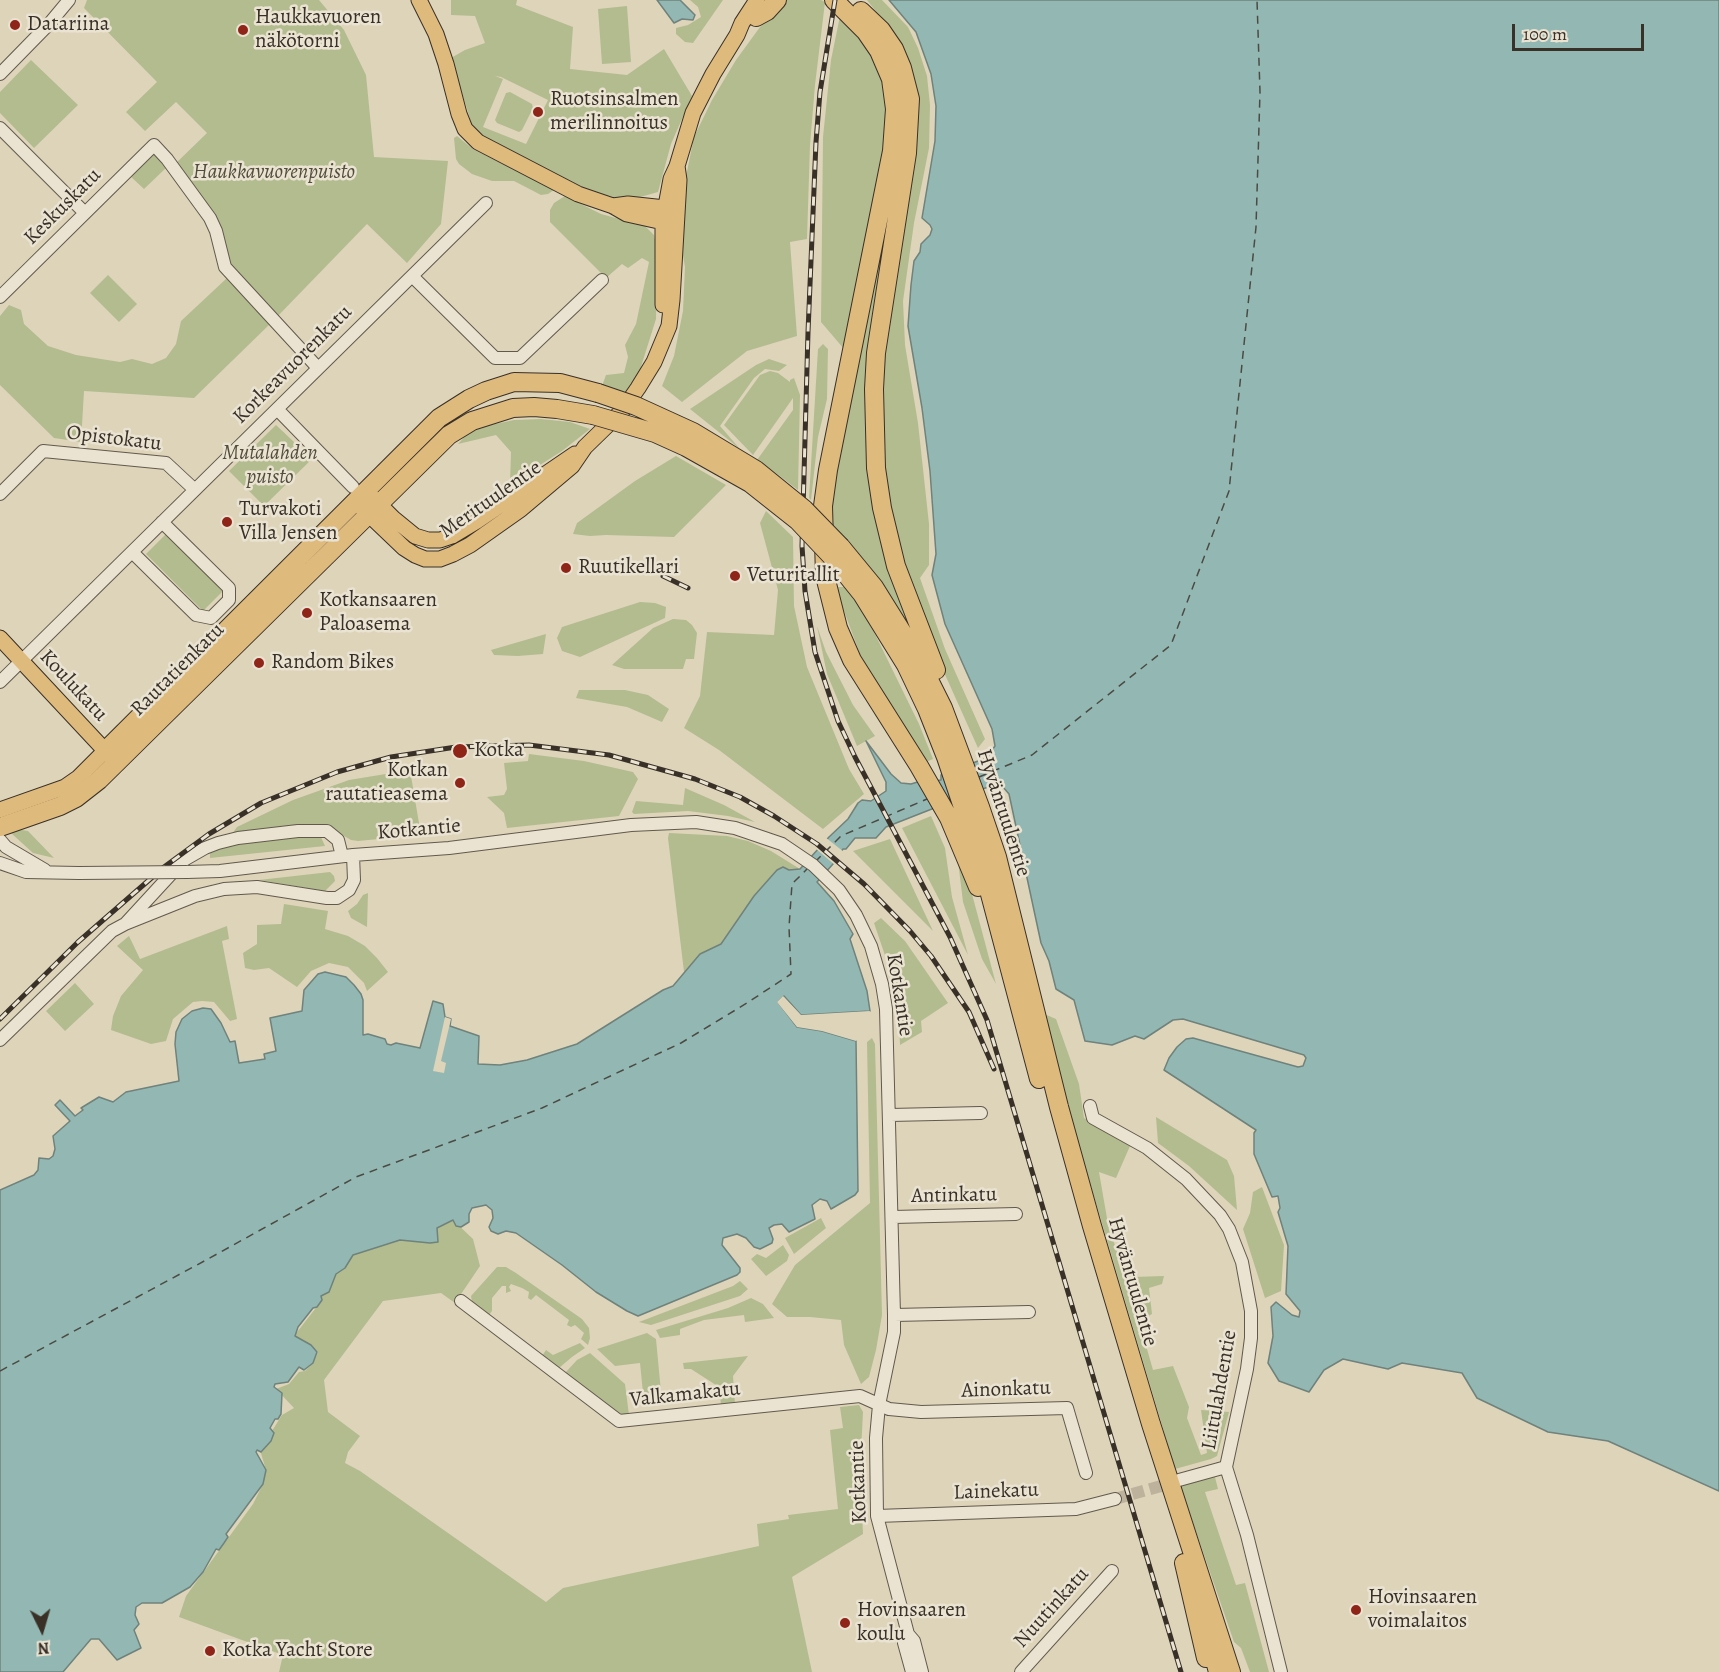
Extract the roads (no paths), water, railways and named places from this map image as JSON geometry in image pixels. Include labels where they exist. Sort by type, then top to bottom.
[{"type":"highway","points":[[757,8],[767,11],[777,0]]},
{"type":"highway","points":[[834,0],[866,32],[884,60],[894,89],[895,109],[892,151],[828,471],[823,506],[825,576],[838,628],[852,660],[919,766],[965,813]]},
{"type":"highway","points":[[849,0],[867,16],[890,43],[902,68],[908,89],[910,112],[907,153],[876,353],[874,390],[876,468],[882,508],[896,566],[951,704],[953,754]]},
{"type":"highway","name":"Hyväntuulentie","points":[[364,499],[439,418],[469,399],[514,382],[560,383],[636,406],[676,424],[756,470],[804,509],[837,552],[906,665],[927,709],[953,754],[965,813],[1011,970],[1084,1241],[1136,1416],[1218,1672]]},
{"type":"highway","name":"Hyväntuulentie","points":[[364,499],[449,435],[472,421],[513,408],[534,407],[592,415],[655,433],[694,451],[750,483],[837,552]]},
{"type":"highway","name":"Rautatienkatu","points":[[0,827],[76,798],[111,757],[364,499]]},
{"type":"highway","name":"Hyväntuulentie","points":[[965,813],[997,857],[1059,1107],[1092,1226],[1148,1413],[1232,1672]]},
{"type":"highway","points":[[1184,1563],[1209,1672]]},
{"type":"main road","points":[[419,0],[439,43],[465,129],[478,142],[578,194],[613,206],[628,204],[668,216]]},
{"type":"main road","name":"Merituulentie","points":[[364,499],[404,548],[425,559],[440,559],[470,544],[545,490],[572,466],[585,447],[622,411],[645,378],[669,326],[671,314],[668,216],[679,180],[677,166],[693,113],[712,74],[737,35],[757,8],[768,0]]},
{"type":"main road","name":"Koulukatu","points":[[0,638],[111,757]]},
{"type":"main road","name":"Rautatienkatu","points":[[0,810],[65,787],[111,757]]},
{"type":"street","points":[[0,74],[69,0]]},
{"type":"street","points":[[0,128],[85,213]]},
{"type":"street","name":"Keskuskatu","points":[[0,297],[154,145],[210,218],[216,231],[225,267],[318,368]]},
{"type":"street","name":"Korkeavuorenkatu","points":[[0,682],[486,203]]},
{"type":"street","points":[[412,276],[495,358],[520,358],[602,280]]},
{"type":"street","points":[[277,409],[364,499]]},
{"type":"street","name":"Opistokatu","points":[[0,494],[43,451],[166,463],[195,490]]},
{"type":"street","points":[[132,552],[196,615],[211,618],[229,600],[229,588],[162,522]]},
{"type":"street","name":"Kotkantie","points":[[0,864],[26,872],[220,871],[348,856],[459,847],[631,825],[696,822],[735,828],[770,838],[799,854],[827,878],[843,895],[856,915],[871,946],[886,1009],[893,1217],[894,1332],[879,1405],[876,1438],[877,1515],[908,1634],[914,1641],[922,1672]]},
{"type":"street","points":[[0,1040],[112,931],[125,924],[195,896],[238,887],[257,887],[337,898],[349,890],[354,880],[348,856],[338,840],[327,831],[315,830],[238,838],[218,843],[184,860],[125,924]]},
{"type":"street","name":"Kotkantie","points":[[0,840],[6,847],[30,863]]},
{"type":"street","name":"Kotkantie","points":[[0,853],[49,872]]},
{"type":"street","points":[[163,884],[166,899],[175,904]]},
{"type":"street","name":"Liitulahdentie","points":[[1090,1106],[1093,1118],[1147,1148],[1186,1179],[1220,1215],[1229,1229],[1242,1263],[1251,1311],[1247,1369],[1226,1467],[1247,1535],[1281,1672]]},
{"type":"street","points":[[890,1115],[981,1113]]},
{"type":"street","name":"Antinkatu","points":[[893,1217],[1016,1214]]},
{"type":"street","name":"Valkamakatu","points":[[461,1301],[619,1421],[860,1396],[879,1405]]},
{"type":"street","points":[[894,1315],[1029,1312]]},
{"type":"street","name":"Ainonkatu","points":[[879,1405],[889,1409],[921,1412],[1067,1408],[1086,1473]]},
{"type":"street","points":[[1179,1480],[1226,1467]]},
{"type":"street","name":"Lainekatu","points":[[877,1515],[1076,1509],[1115,1499]]},
{"type":"street","name":"Nuutinkatu","points":[[1021,1672],[1112,1571]]},
{"type":"street","name":"Kotkantie","points":[[908,1634],[904,1643],[912,1672]]},
{"type":"water","points":[[657,0],[680,0],[695,15],[693,20],[682,19],[674,23]]},
{"type":"water","points":[[889,0],[1719,0],[1719,1491],[1608,1441],[1548,1432],[1477,1398],[1462,1373],[1402,1363],[1388,1369],[1343,1359],[1324,1370],[1309,1392],[1279,1381],[1268,1363],[1273,1336],[1271,1307],[1276,1302],[1292,1315],[1299,1317],[1300,1311],[1286,1294],[1288,1246],[1278,1212],[1280,1208],[1278,1196],[1272,1197],[1254,1154],[1256,1130],[1164,1070],[1177,1047],[1186,1039],[1193,1038],[1298,1067],[1303,1066],[1306,1058],[1304,1055],[1183,1019],[1173,1020],[1144,1039],[1135,1036],[1112,1045],[1085,1041],[1074,1000],[1056,989],[1049,961],[1041,943],[1009,794],[1003,787],[993,785],[886,827],[876,838],[855,838],[846,849],[843,849],[817,882],[834,901],[853,934],[850,939],[867,991],[870,1011],[801,1015],[784,996],[778,1002],[797,1027],[822,1031],[856,1041],[858,1191],[855,1195],[831,1209],[827,1201],[820,1199],[812,1205],[815,1219],[789,1232],[782,1224],[774,1225],[769,1228],[772,1243],[760,1249],[737,1234],[723,1238],[722,1245],[740,1268],[737,1275],[638,1316],[596,1292],[516,1233],[506,1231],[498,1234],[491,1231],[489,1227],[493,1218],[492,1210],[486,1205],[472,1208],[469,1222],[461,1227],[456,1226],[453,1220],[437,1228],[438,1242],[400,1240],[353,1255],[345,1268],[336,1274],[329,1292],[321,1296],[322,1300],[317,1307],[313,1308],[298,1327],[295,1336],[311,1345],[317,1352],[313,1363],[304,1370],[299,1367],[288,1382],[275,1384],[274,1387],[282,1393],[281,1414],[270,1428],[274,1433],[271,1441],[261,1452],[257,1450],[256,1452],[266,1470],[263,1484],[226,1534],[228,1537],[224,1543],[219,1550],[216,1549],[203,1572],[190,1587],[162,1603],[142,1603],[136,1607],[135,1615],[139,1624],[134,1630],[141,1648],[117,1660],[99,1639],[91,1639],[63,1672],[0,1672],[0,1190],[34,1175],[38,1170],[39,1158],[49,1159],[53,1156],[55,1149],[53,1136],[70,1121],[55,1105],[60,1100],[75,1116],[83,1110],[81,1108],[99,1097],[113,1102],[126,1092],[179,1081],[176,1032],[182,1019],[192,1011],[203,1008],[211,1009],[230,1042],[235,1041],[239,1063],[265,1059],[264,1054],[276,1051],[270,1018],[302,1011],[304,990],[318,974],[325,972],[346,977],[354,985],[363,1000],[363,1035],[368,1034],[385,1039],[387,1044],[396,1043],[420,1048],[433,1001],[443,1004],[445,1017],[451,1019],[450,1026],[479,1036],[478,1064],[500,1065],[527,1060],[577,1044],[673,986],[700,954],[721,944],[754,896],[777,870],[783,867],[789,870],[800,869],[848,819],[858,803],[862,800],[871,801],[886,791],[886,782],[866,741],[891,774],[901,783],[911,784],[934,777],[935,781],[941,780],[941,775],[986,758],[995,746],[992,729],[945,624],[932,575],[936,554],[930,471],[908,326],[914,261],[920,252],[921,244],[930,235],[932,229],[922,218],[935,141],[936,106],[931,74],[916,32]]},
{"type":"tunnel","points":[[1115,1499],[1175,1482]]},
{"type":"railway","points":[[835,0],[820,92],[808,332],[802,546],[805,591],[815,652],[838,721],[950,937],[987,1020],[1181,1672]]},
{"type":"railway","points":[[663,576],[688,588]]},
{"type":"railway","points":[[0,1019],[78,942],[164,867],[209,834],[261,803],[337,772],[391,757],[456,747],[529,745],[609,755],[695,779],[740,797],[817,844],[864,884],[931,956],[969,1012],[994,1069]]},
{"type":"place","name":"Datariina","points":[[15,25]]},
{"type":"place","name":"Haukkavuoren näkötorni","points":[[243,30]]},
{"type":"place","name":"Ruotsinsalmen merilinnoitus","points":[[538,112]]},
{"type":"place","name":"Turvakoti Villa Jensen","points":[[227,522]]},
{"type":"place","name":"Ruutikellari","points":[[566,568]]},
{"type":"place","name":"Veturitallit","points":[[735,576]]},
{"type":"place","name":"Kotkansaaren Paloasema","points":[[307,613]]},
{"type":"place","name":"Random Bikes","points":[[259,663]]},
{"type":"place","name":"Kotka","points":[[460,751]]},
{"type":"place","name":"Kotkan rautatieasema","points":[[460,783]]},
{"type":"place","name":"Hovinsaaren voimalaitos","points":[[1356,1610]]},
{"type":"place","name":"Hovinsaaren koulu","points":[[845,1623]]},
{"type":"place","name":"Kotka Yacht Store","points":[[210,1651]]},
{"type":"park label","name":"Haukkavuorenpuisto","points":[[274,173]]},
{"type":"park label","name":"Mutalahden puisto","points":[[270,466]]}]
